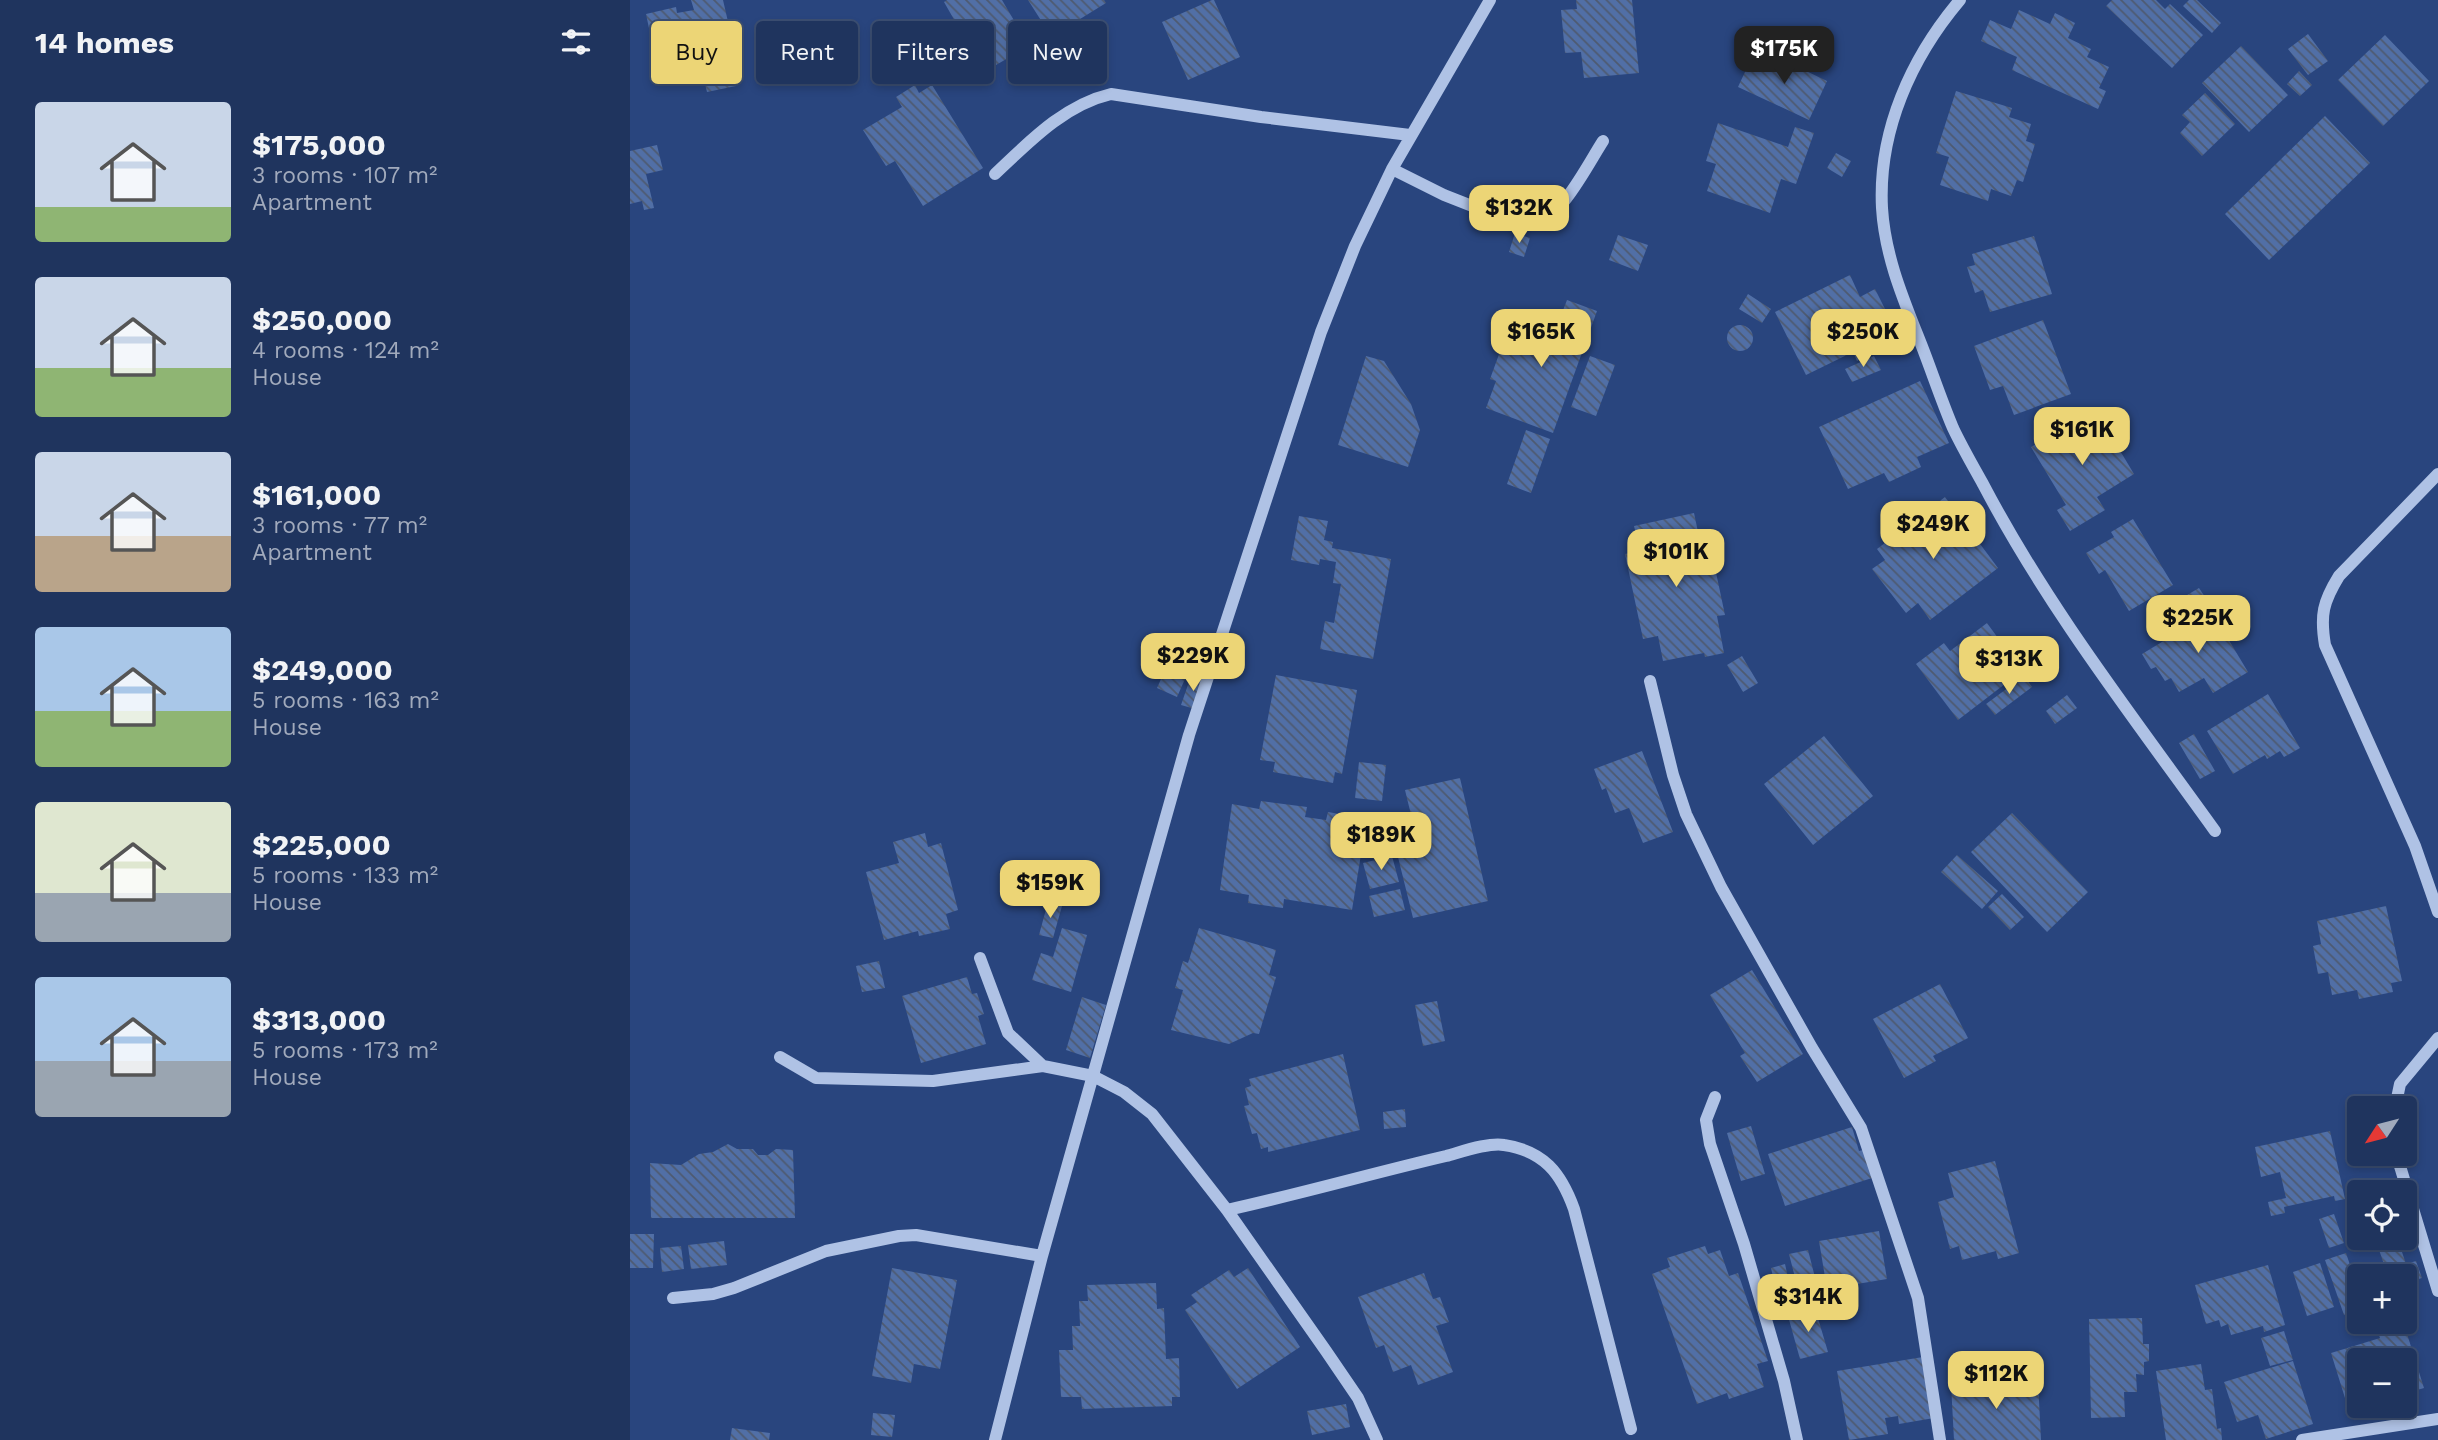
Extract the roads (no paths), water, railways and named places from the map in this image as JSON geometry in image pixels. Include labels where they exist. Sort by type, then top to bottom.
[{"type":"street","points":[[995,1440],[1042,1256],[1189,735],[1321,332],[1355,246],[1392,169],[1490,0]]},
{"type":"street","points":[[1960,0],[1922,56],[1899,98],[1889,129],[1882,208],[1892,271],[1953,429],[2000,518],[2056,609],[2215,831]]},
{"type":"street","points":[[995,174],[1034,138],[1078,106],[1111,94],[1261,117],[1410,135]]},
{"type":"street","points":[[1392,169],[1469,205],[1518,224],[1530,224],[1550,216],[1566,198],[1603,141]]},
{"type":"street","points":[[2438,474],[2339,576],[2328,594],[2321,620],[2325,645],[2415,846],[2438,912]]},
{"type":"street","points":[[1650,681],[1673,775],[1686,814],[1721,887],[1805,1037],[1860,1128],[1918,1298],[1940,1440]]},
{"type":"street","points":[[980,958],[1008,1032],[1042,1066]]},
{"type":"street","points":[[2398,1096],[2400,1084],[2438,1038]]},
{"type":"street","points":[[780,1058],[816,1078],[933,1082],[1042,1066],[1093,1076],[1124,1092],[1152,1114],[1227,1210],[1358,1398],[1377,1440]]},
{"type":"street","points":[[1715,1097],[1706,1120],[1710,1144],[1784,1381],[1797,1440]]},
{"type":"street","points":[[1227,1210],[1299,1194],[1387,1169],[1499,1144],[1534,1154],[1556,1172],[1574,1209],[1631,1429]]},
{"type":"street","points":[[2400,1166],[2438,1291]]},
{"type":"street","points":[[673,1298],[713,1294],[826,1251],[899,1236],[916,1235],[1042,1256]]},
{"type":"street","points":[[2302,1440],[2438,1419]]}]
